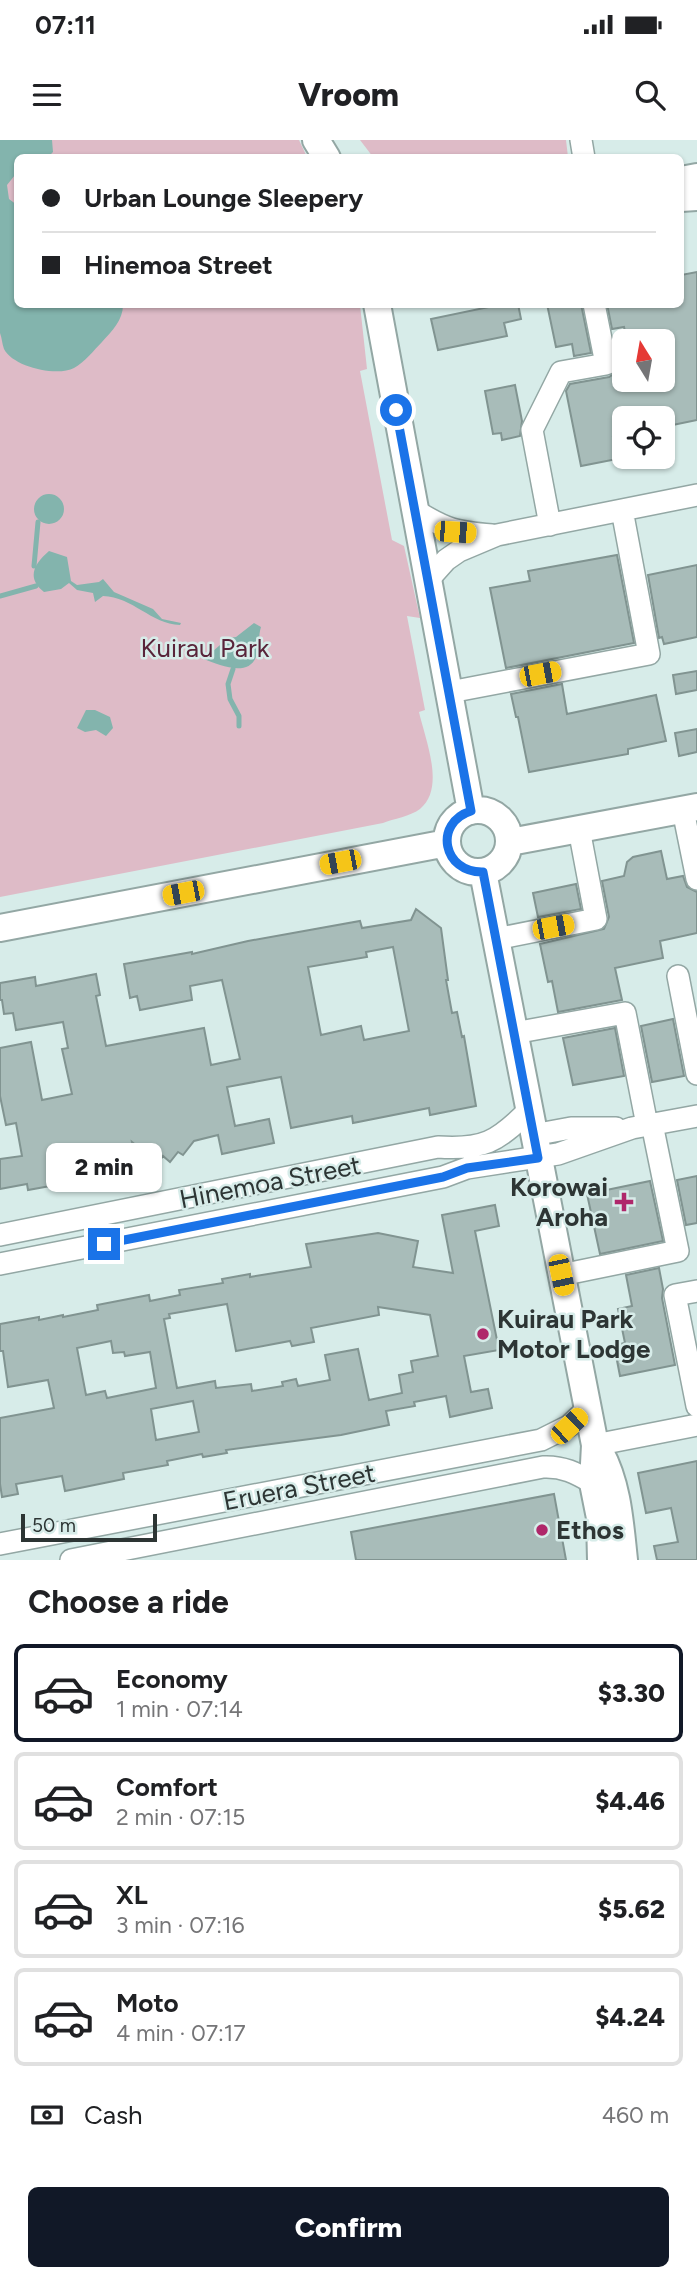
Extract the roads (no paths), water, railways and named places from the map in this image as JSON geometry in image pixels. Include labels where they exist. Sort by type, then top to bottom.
[{"type":"main road","points":[[378,308],[471,811]]},
{"type":"main road","points":[[509,842],[690,809]]},
{"type":"main road","points":[[471,811],[488,811],[507,829],[509,842],[506,855],[501,862],[483,872],[460,866],[449,852],[447,844],[453,823],[464,813],[471,811]]},
{"type":"main road","points":[[0,928],[447,844]]},
{"type":"main road","points":[[483,872],[595,1445],[593,1483],[600,1518],[601,1560]]},
{"type":"main road","points":[[595,1445],[606,1464],[616,1495],[624,1560]]},
{"type":"street","points":[[550,524],[532,430],[561,372],[606,364],[595,308]]},
{"type":"street","points":[[429,579],[446,559],[497,535],[622,510],[696,501]]},
{"type":"street","points":[[450,692],[649,654],[622,510]]},
{"type":"street","points":[[416,511],[455,532],[497,535]]},
{"type":"street","points":[[690,809],[697,878]]},
{"type":"street","points":[[496,939],[596,919],[579,829]]},
{"type":"street","points":[[678,976],[697,1074]]},
{"type":"street","points":[[514,1033],[625,1013],[644,1126],[678,1251],[561,1275]]},
{"type":"street","name":"Hinemoa Street","points":[[0,1264],[443,1177],[476,1147],[500,1137],[533,1135],[558,1154],[644,1126],[697,1116]]},
{"type":"street","name":"Hinemoa Street","points":[[0,1235],[438,1147],[465,1158],[533,1135]]},
{"type":"street","points":[[188,1198],[194,1227]]},
{"type":"street","points":[[697,1291],[676,1295],[697,1406]]},
{"type":"street","name":"Eruera Street","points":[[0,1544],[518,1444],[555,1434],[569,1426],[588,1408]]},
{"type":"street","points":[[595,1445],[697,1425]]},
{"type":"street","points":[[518,1444],[523,1471]]},
{"type":"street","name":"Eruera Street","points":[[71,1560],[556,1466],[572,1471],[593,1483]]},
{"type":"street","points":[[212,1503],[217,1531]]},
{"type":"waterway","points":[[34,566],[38,522]]},
{"type":"waterway","points":[[0,596],[36,586]]},
{"type":"waterway","points":[[233,669],[228,684],[230,699],[239,716],[239,726]]},
{"type":"place","name":"Korowai Aroha","points":[[624,1202]]},
{"type":"place","name":"Kuirau Park Motor Lodge","points":[[483,1334]]},
{"type":"place","name":"Ethos","points":[[542,1530]]},
{"type":"park label","name":"Kuirau Park","points":[[205,648]]}]
